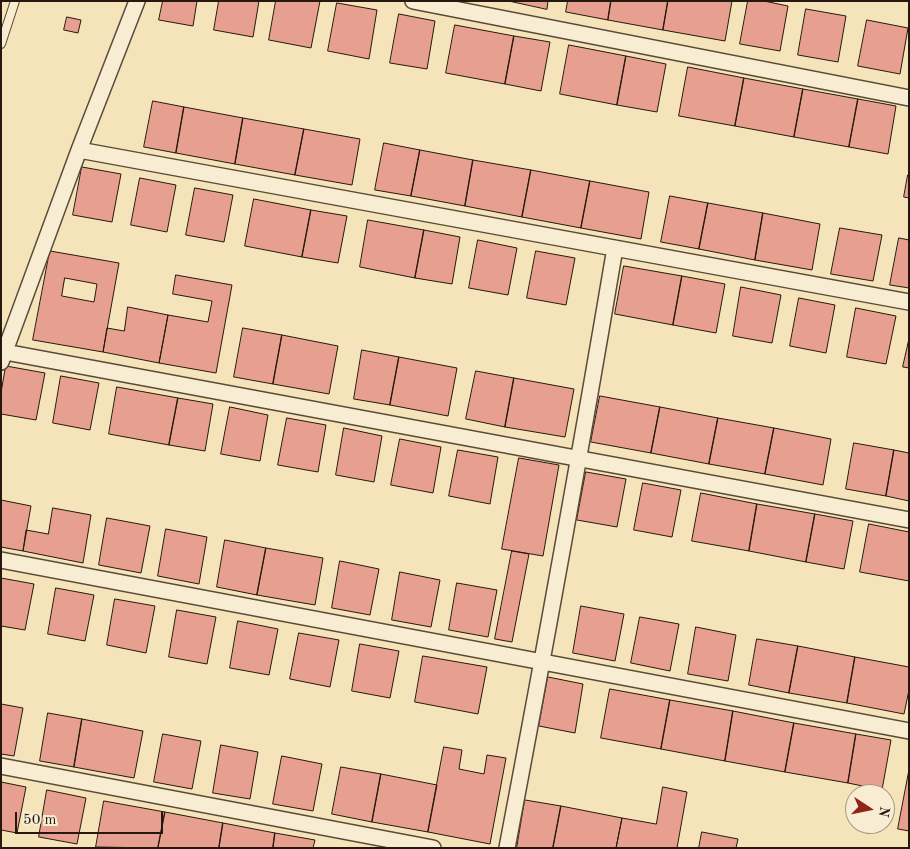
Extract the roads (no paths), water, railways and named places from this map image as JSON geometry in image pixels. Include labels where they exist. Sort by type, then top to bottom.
[{"type":"street","points":[[137,1],[79,150],[3,357],[580,459],[909,520]]},
{"type":"street","points":[[413,1],[909,98]]},
{"type":"street","points":[[79,150],[909,302]]},
{"type":"street","points":[[507,848],[580,459],[615,248]]},
{"type":"street","points":[[1,560],[909,731]]},
{"type":"street","points":[[1,766],[433,848]]},
{"type":"lane","points":[[1,44],[15,1]]}]
